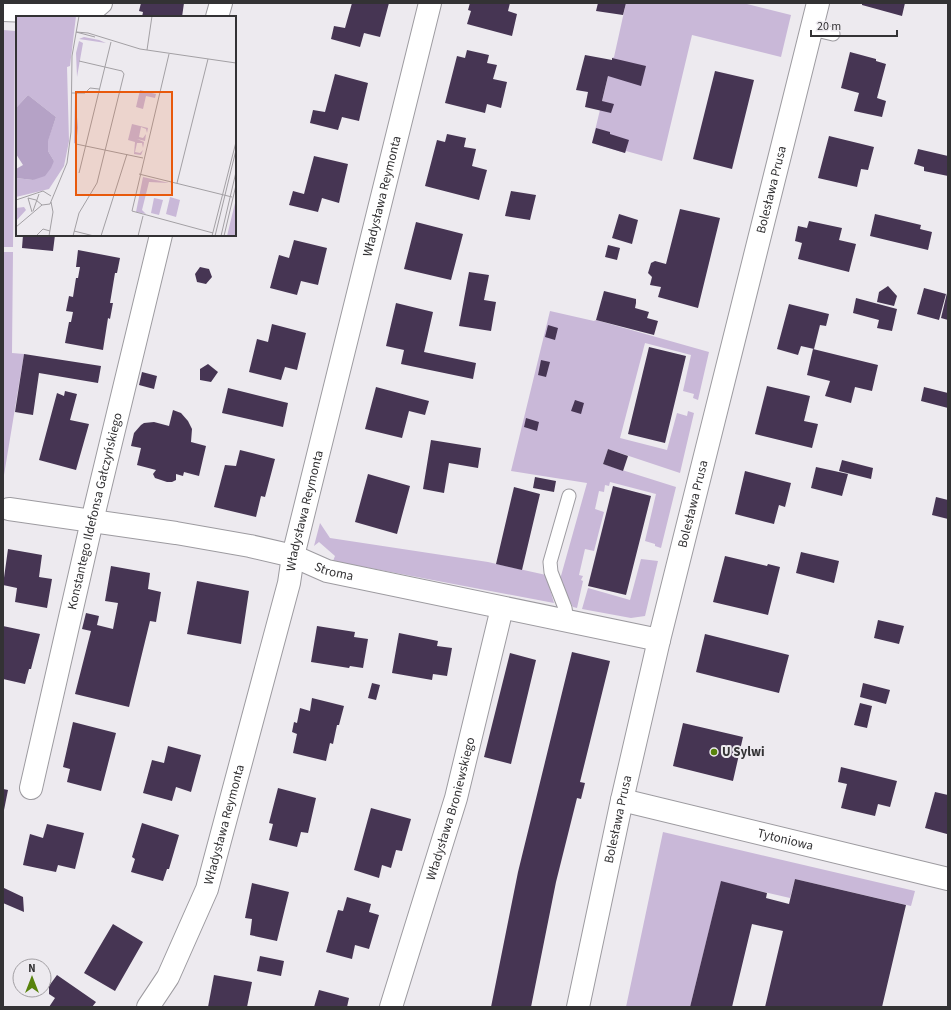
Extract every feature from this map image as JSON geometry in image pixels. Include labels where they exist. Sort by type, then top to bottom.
[{"type":"street","points":[[3,10],[80,13],[94,9],[101,3]]},
{"type":"street","points":[[217,16],[220,3]]},
{"type":"street","name":"Władysława Reymonta","points":[[148,1007],[168,977],[207,889],[289,583],[293,556],[430,3]]},
{"type":"street","name":"Bolesława Prusa","points":[[578,1007],[622,800],[659,640],[818,3]]},
{"type":"street","name":"Konstantego Ildefonsa Gałczyńskiego","points":[[31,788],[92,521],[161,236]]},
{"type":"street","name":"Stroma","points":[[9,510],[176,533],[250,546],[293,556],[327,570],[567,622],[659,640]]},
{"type":"street","name":"Władysława Broniewskiego","points":[[391,1007],[456,798],[502,608]]},
{"type":"street","name":"Tytoniowa","points":[[622,800],[948,880]]},
{"type":"lane","points":[[812,29],[833,34]]},
{"type":"lane","points":[[567,622],[565,608],[551,572],[550,562],[569,496]]},
{"type":"shaded area","points":[[626,3],[743,3],[791,15],[781,57],[692,35],[662,161],[626,151],[625,153],[592,143]]},
{"type":"shaded area","points":[[3,30],[15,31],[13,247],[3,247]]},
{"type":"shaded area","points":[[3,252],[13,252],[12,353],[24,354],[3,481]]},
{"type":"shaded area","points":[[550,311],[594,321],[596,320],[709,352],[698,400],[693,398],[694,394],[683,391],[691,355],[645,343],[620,438],[667,450],[677,413],[687,416],[688,411],[694,413],[680,473],[608,449],[603,464],[676,487],[661,548],[655,546],[655,544],[645,541],[656,494],[610,482],[609,486],[605,485],[604,492],[599,491],[595,509],[604,512],[594,551],[585,549],[579,575],[583,576],[581,580],[583,581],[577,608],[573,607],[559,583],[587,483],[511,471]]},
{"type":"shaded area","points":[[320,523],[330,538],[488,562],[546,575],[554,603],[333,561],[335,556],[319,542],[314,546]]},
{"type":"shaded area","points":[[641,559],[658,561],[645,616],[631,618],[582,609],[588,588],[630,600]]},
{"type":"shaded area","points":[[663,832],[915,891],[911,906],[795,879],[790,898],[721,882],[690,1007],[626,1007]]},
{"type":"building","points":[[141,3],[184,3],[182,16],[142,16],[143,12],[139,11]]},
{"type":"building","points":[[352,3],[389,3],[380,37],[364,33],[360,47],[331,39],[334,26],[345,28]]},
{"type":"building","points":[[470,3],[510,3],[508,11],[517,14],[512,36],[467,24],[471,11],[468,10]]},
{"type":"building","points":[[598,3],[626,3],[623,15],[596,11]]},
{"type":"building","points":[[862,3],[905,3],[902,16],[862,5]]},
{"type":"building","points":[[467,50],[489,55],[487,63],[497,65],[493,79],[507,82],[501,108],[487,104],[485,113],[445,103],[457,56],[465,58]]},
{"type":"building","points":[[850,52],[876,59],[876,61],[886,64],[877,98],[886,101],[882,117],[854,111],[859,93],[841,88]]},
{"type":"building","points":[[585,55],[612,60],[612,58],[646,66],[641,86],[608,76],[602,101],[614,104],[611,113],[585,107],[588,92],[576,90]]},
{"type":"building","points":[[715,71],[754,80],[732,169],[693,159]]},
{"type":"building","points":[[335,74],[368,83],[359,121],[342,117],[338,130],[310,123],[313,110],[325,112]]},
{"type":"building","points":[[596,128],[629,140],[625,153],[592,143]]},
{"type":"building","points":[[447,134],[466,138],[464,147],[476,149],[472,166],[487,170],[479,200],[425,186],[437,140],[445,142]]},
{"type":"building","points":[[829,136],[874,147],[868,170],[861,169],[857,187],[818,178]]},
{"type":"building","points":[[918,149],[948,156],[948,176],[924,171],[924,167],[914,164]]},
{"type":"building","points":[[314,156],[348,164],[339,203],[322,198],[318,212],[289,205],[293,191],[304,194]]},
{"type":"building","points":[[511,191],[536,195],[530,220],[505,216]]},
{"type":"building","points":[[680,209],[720,218],[698,308],[658,297],[661,287],[650,285],[652,277],[648,273],[651,263],[655,261],[666,264]]},
{"type":"building","points":[[619,214],[638,220],[632,244],[612,238]]},
{"type":"building","points":[[875,214],[921,225],[920,229],[932,232],[928,250],[870,236]]},
{"type":"building","points":[[809,221],[842,228],[839,240],[856,244],[849,272],[798,259],[802,243],[795,241],[798,226],[807,228]]},
{"type":"building","points":[[416,222],[463,234],[451,280],[404,269]]},
{"type":"building","points":[[23,236],[55,236],[53,251],[22,248]]},
{"type":"building","points":[[294,240],[327,248],[318,285],[301,281],[297,295],[270,288],[279,255],[289,258]]},
{"type":"building","points":[[608,245],[620,248],[617,260],[605,257]]},
{"type":"building","points":[[78,250],[120,258],[117,273],[115,273],[110,303],[113,303],[110,319],[108,318],[103,350],[65,343],[69,322],[71,322],[73,312],[66,311],[69,296],[73,297],[76,278],[78,278],[80,267],[76,267]]},
{"type":"building","points":[[200,267],[209,269],[212,277],[206,284],[197,282],[195,274]]},
{"type":"building","points":[[469,272],[489,275],[484,300],[496,302],[491,331],[459,326]]},
{"type":"building","points":[[888,286],[897,296],[894,306],[877,302],[879,292]]},
{"type":"building","points":[[924,288],[946,294],[939,320],[917,314]]},
{"type":"building","points":[[604,291],[636,299],[635,308],[649,312],[647,318],[658,321],[654,335],[596,320]]},
{"type":"building","points":[[948,293],[948,320],[941,318]]},
{"type":"building","points":[[856,298],[897,309],[892,331],[877,328],[879,320],[853,313]]},
{"type":"building","points":[[396,303],[433,312],[424,352],[476,363],[473,379],[401,364],[404,350],[386,346]]},
{"type":"building","points":[[789,304],[829,314],[826,326],[820,325],[814,349],[801,346],[798,355],[777,349]]},
{"type":"building","points":[[272,324],[306,333],[297,370],[285,367],[281,380],[249,372],[257,339],[268,342]]},
{"type":"building","points":[[548,325],[558,328],[555,340],[545,337]]},
{"type":"building","points":[[649,347],[686,356],[665,443],[628,434]]},
{"type":"building","points":[[813,349],[878,365],[872,391],[855,387],[851,403],[825,396],[830,381],[807,375]]},
{"type":"building","points":[[24,354],[101,366],[98,383],[39,373],[33,415],[15,412]]},
{"type":"building","points":[[541,360],[550,362],[546,377],[538,375]]},
{"type":"building","points":[[208,364],[218,372],[211,382],[200,380],[200,369]]},
{"type":"building","points":[[142,372],[157,376],[154,389],[139,385]]},
{"type":"building","points":[[767,386],[810,396],[804,421],[818,424],[812,448],[755,434]]},
{"type":"building","points":[[376,387],[429,401],[425,415],[409,411],[402,438],[365,429]]},
{"type":"building","points":[[924,387],[948,393],[948,408],[921,401]]},
{"type":"building","points":[[228,388],[288,403],[283,427],[222,413]]},
{"type":"building","points":[[65,391],[77,394],[70,420],[89,424],[76,470],[39,460],[57,393],[64,396]]},
{"type":"building","points":[[575,400],[584,403],[581,414],[571,411]]},
{"type":"building","points":[[173,410],[181,413],[188,421],[192,429],[191,442],[206,446],[199,476],[184,472],[183,476],[176,474],[176,480],[167,482],[155,478],[153,474],[156,470],[137,465],[141,448],[131,446],[134,433],[144,423],[154,422],[169,426]]},
{"type":"building","points":[[526,418],[539,422],[537,431],[524,427]]},
{"type":"building","points":[[431,440],[481,448],[478,468],[449,463],[444,493],[423,489]]},
{"type":"building","points":[[608,449],[628,456],[623,471],[603,464]]},
{"type":"building","points":[[240,450],[275,459],[265,497],[261,496],[256,517],[214,507],[225,465],[236,466]]},
{"type":"building","points":[[842,460],[873,468],[871,479],[839,471]]},
{"type":"building","points":[[816,467],[848,474],[842,496],[811,488]]},
{"type":"building","points":[[745,471],[791,483],[785,507],[779,505],[774,524],[735,514]]},
{"type":"building","points":[[368,474],[410,486],[397,534],[355,522]]},
{"type":"building","points":[[535,477],[556,481],[554,492],[533,488]]},
{"type":"building","points":[[613,486],[651,496],[626,595],[588,586]]},
{"type":"building","points":[[514,487],[540,494],[522,570],[496,564]]},
{"type":"building","points":[[936,497],[948,500],[948,519],[932,515]]},
{"type":"building","points":[[8,549],[42,555],[39,577],[52,579],[47,608],[15,602],[17,588],[3,585]]},
{"type":"building","points":[[801,552],[839,561],[834,583],[796,573]]},
{"type":"building","points":[[725,556],[767,566],[768,564],[780,567],[768,615],[713,602]]},
{"type":"building","points":[[111,566],[150,573],[148,589],[161,592],[156,622],[150,621],[129,707],[75,694],[91,631],[82,629],[86,613],[99,616],[97,625],[113,629],[118,603],[105,601]]},
{"type":"building","points":[[197,581],[249,591],[241,644],[187,634]]},
{"type":"building","points":[[878,620],[904,626],[899,644],[874,638]]},
{"type":"building","points":[[3,626],[40,634],[31,669],[29,669],[25,684],[3,679]]},
{"type":"building","points":[[317,626],[355,632],[354,637],[368,639],[363,668],[350,666],[349,668],[311,662]]},
{"type":"building","points":[[399,633],[438,641],[437,646],[452,648],[447,676],[433,674],[432,680],[392,673]]},
{"type":"building","points":[[705,634],[789,655],[779,693],[696,672]]},
{"type":"building","points":[[572,652],[610,661],[580,782],[585,783],[581,799],[577,798],[556,882],[531,1007],[491,1007],[518,872]]},
{"type":"building","points":[[510,653],[536,660],[511,764],[484,757]]},
{"type":"building","points":[[372,683],[380,685],[376,700],[368,698]]},
{"type":"building","points":[[863,683],[890,690],[886,704],[860,697]]},
{"type":"building","points":[[312,698],[344,706],[339,725],[337,725],[333,744],[330,743],[326,761],[293,753],[297,734],[292,732],[294,722],[297,723],[300,708],[310,711]]},
{"type":"building","points":[[860,703],[872,706],[867,728],[854,725]]},
{"type":"building","points":[[73,722],[116,733],[101,791],[67,782],[70,769],[63,767]]},
{"type":"building","points":[[683,723],[743,737],[733,781],[673,766]]},
{"type":"building","points":[[168,746],[201,755],[191,792],[176,787],[172,801],[143,793],[152,760],[164,763]]},
{"type":"building","points":[[841,767],[897,781],[890,807],[878,804],[875,816],[841,808],[847,784],[838,782]]},
{"type":"building","points":[[278,788],[316,798],[308,833],[301,832],[297,847],[269,840],[273,824],[269,823]]},
{"type":"building","points":[[3,789],[8,790],[4,810],[3,810]]},
{"type":"building","points":[[935,792],[948,795],[947,834],[925,828]]},
{"type":"building","points":[[371,808],[411,819],[402,851],[396,850],[391,868],[382,865],[379,878],[354,870]]},
{"type":"building","points":[[142,823],[179,835],[169,869],[167,869],[163,881],[131,872],[135,859],[132,857]]},
{"type":"building","points":[[47,824],[84,833],[75,869],[58,865],[56,872],[23,865],[30,834],[43,838]]},
{"type":"building","points":[[795,879],[906,905],[882,1007],[765,1007],[783,931],[752,924],[732,1007],[690,1007],[721,881],[767,893],[766,898],[789,904]]},
{"type":"building","points":[[252,883],[289,892],[277,941],[250,935],[252,919],[245,918]]},
{"type":"building","points":[[4,888],[23,897],[24,912],[3,903]]},
{"type":"building","points":[[347,897],[371,904],[369,912],[379,915],[369,949],[355,945],[352,959],[326,952],[338,910],[343,911]]},
{"type":"building","points":[[113,924],[143,942],[115,991],[84,973]]},
{"type":"building","points":[[260,956],[284,961],[281,976],[257,971]]},
{"type":"building","points":[[57,975],[96,1002],[92,1007],[49,1007],[55,998],[52,996],[52,982]]},
{"type":"building","points":[[214,975],[252,982],[247,1007],[208,1007]]},
{"type":"building","points":[[319,990],[349,998],[347,1007],[314,1007]]},
{"type":"place","name":"U Sylwi","points":[[714,752]]}]
